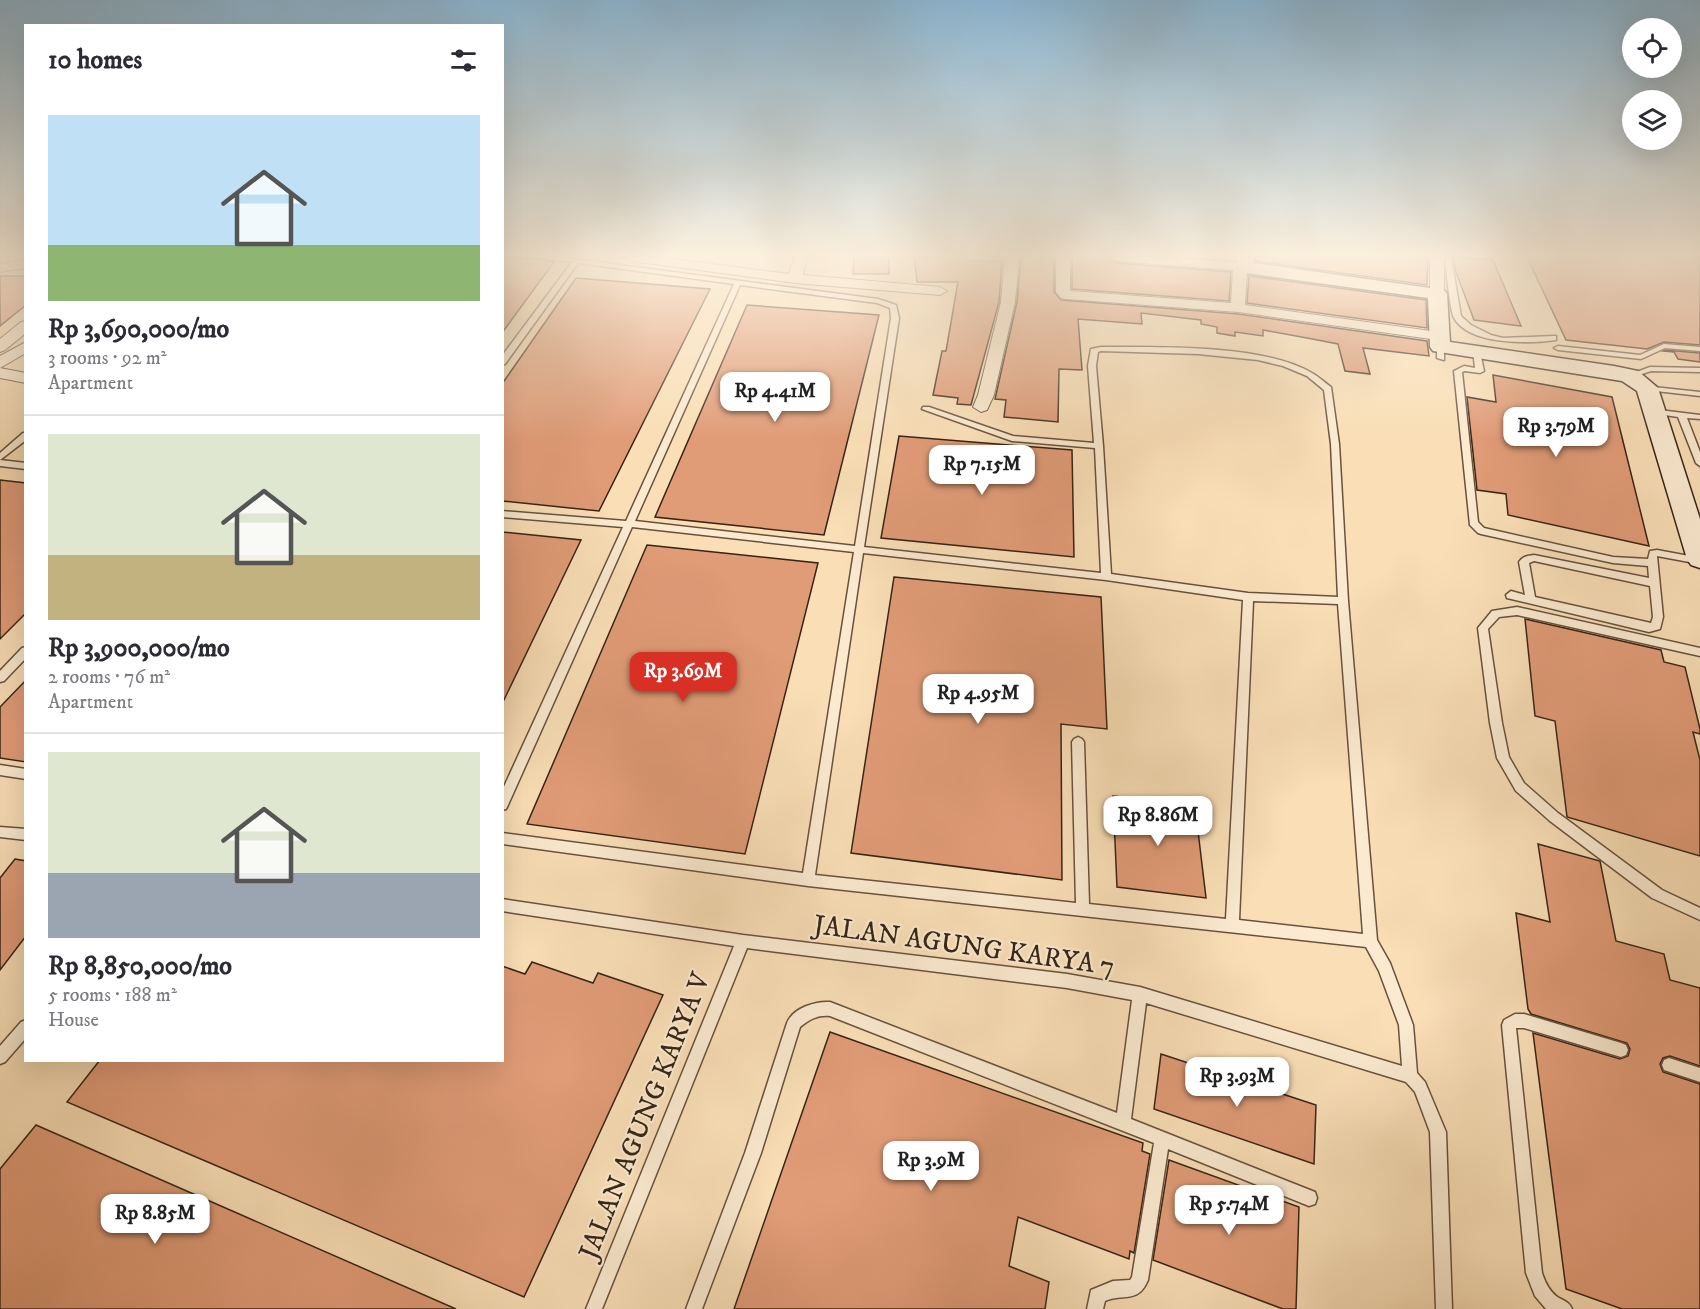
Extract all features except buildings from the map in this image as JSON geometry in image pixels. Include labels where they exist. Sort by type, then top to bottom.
[{"type":"street","points":[[981,407],[986,395],[1004,318]]},
{"type":"street","points":[[1290,318],[1440,347],[1488,348],[1562,356],[1639,382],[1654,411],[1700,560]]},
{"type":"street","points":[[1438,318],[1440,347]]},
{"type":"street","points":[[0,347],[24,327]]},
{"type":"street","points":[[0,363],[24,347]]},
{"type":"street","points":[[0,373],[24,378]]},
{"type":"lane","points":[[504,359],[534,318]]},
{"type":"lane","points":[[504,801],[722,318]]},
{"type":"lane","points":[[808,880],[895,318]]},
{"type":"lane","points":[[1458,318],[1488,348]]},
{"type":"lane","points":[[1548,328],[1562,356],[1641,357],[1664,346],[1700,349]]},
{"type":"lane","points":[[1488,348],[1534,337],[1553,338]]},
{"type":"lane","points":[[1488,348],[1480,371],[1464,368],[1458,371],[1475,528],[1613,560],[1652,563]]},
{"type":"lane","points":[[1106,577],[1092,366],[1094,351],[1108,349],[1265,357],[1300,369],[1328,389],[1335,444],[1343,601],[1370,940],[1385,968],[1406,1025],[1410,1076],[1420,1087],[1438,1132],[1444,1309]]},
{"type":"lane","points":[[1700,370],[1650,369],[1639,382],[1700,394]]},
{"type":"lane","points":[[926,409],[1012,438],[1099,446]]},
{"type":"lane","points":[[1654,411],[1700,417]]},
{"type":"lane","points":[[1681,414],[1700,463]]},
{"type":"lane","points":[[0,457],[24,437]]},
{"type":"lane","points":[[0,463],[24,466]]},
{"type":"lane","points":[[504,514],[629,524],[1106,577],[1248,597],[1343,601]]},
{"type":"lane","points":[[1511,595],[1649,628],[1656,626],[1658,617],[1653,554],[1700,560]]},
{"type":"lane","points":[[1531,600],[1524,562],[1534,558],[1654,584]]},
{"type":"lane","points":[[1232,927],[1248,597]]},
{"type":"lane","points":[[1700,652],[1517,611],[1496,614],[1483,628],[1503,758],[1520,787],[1554,817],[1656,894],[1700,914]]},
{"type":"lane","points":[[0,678],[24,653]]},
{"type":"lane","points":[[1078,742],[1083,911]]},
{"type":"lane","points":[[0,770],[24,774]]},
{"type":"lane","points":[[0,832],[24,835]]},
{"type":"lane","points":[[504,838],[808,880],[1370,940]]},
{"type":"lane","name":"JALAN AGUNG KARYA 7","points":[[504,905],[743,941],[1067,981],[1140,994],[1410,1076]]},
{"type":"lane","name":"JALAN AGUNG KARYA V","points":[[594,1309],[743,941]]},
{"type":"lane","points":[[1123,1123],[1140,994]]},
{"type":"lane","points":[[694,1309],[753,1153],[794,1023],[808,1011],[822,1008],[830,1009],[1123,1123],[1309,1198]]},
{"type":"lane","points":[[1564,1309],[1548,1301],[1538,1290],[1534,1273],[1509,1025],[1515,1021],[1524,1021],[1621,1050]]},
{"type":"lane","points":[[0,1057],[24,1029]]},
{"type":"lane","points":[[1669,1065],[1700,1075]]},
{"type":"lane","points":[[1095,1309],[1097,1296],[1113,1289],[1134,1288],[1140,1280],[1162,1139]]}]
